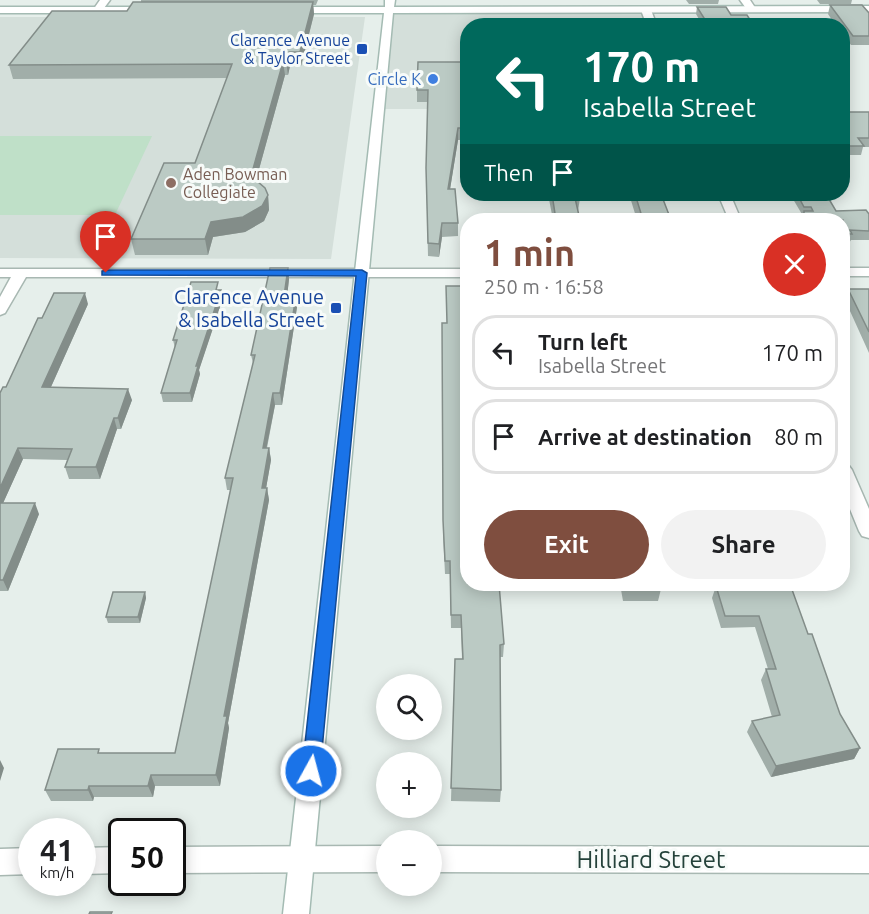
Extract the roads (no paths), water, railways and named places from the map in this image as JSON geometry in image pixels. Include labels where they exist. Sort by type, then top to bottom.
[{"type":"main road","points":[[98,10],[105,0]]},
{"type":"main road","points":[[745,0],[751,9]]},
{"type":"main road","points":[[283,10],[390,5],[646,9],[869,9]]},
{"type":"main road","points":[[296,914],[390,5]]},
{"type":"main road","points":[[646,9],[649,18]]},
{"type":"main road","points":[[0,10],[167,10]]},
{"type":"main road","points":[[850,272],[869,272]]},
{"type":"main road","points":[[0,273],[460,273]]},
{"type":"main road","points":[[0,310],[21,273]]},
{"type":"main road","points":[[850,486],[869,531]]},
{"type":"main road","points":[[186,860],[376,859]]},
{"type":"main road","name":"Hilliard Street","points":[[442,859],[869,860]]},
{"type":"main road","points":[[0,862],[18,861]]},
{"type":"place","name":"Clarence Avenue & Taylor Street","points":[[362,49]]},
{"type":"place","name":"Circle K","points":[[433,79]]},
{"type":"place","name":"Aden Bowman Collegiate","points":[[171,183]]},
{"type":"place","name":"Clarence Avenue & Isabella Street","points":[[336,308]]}]
